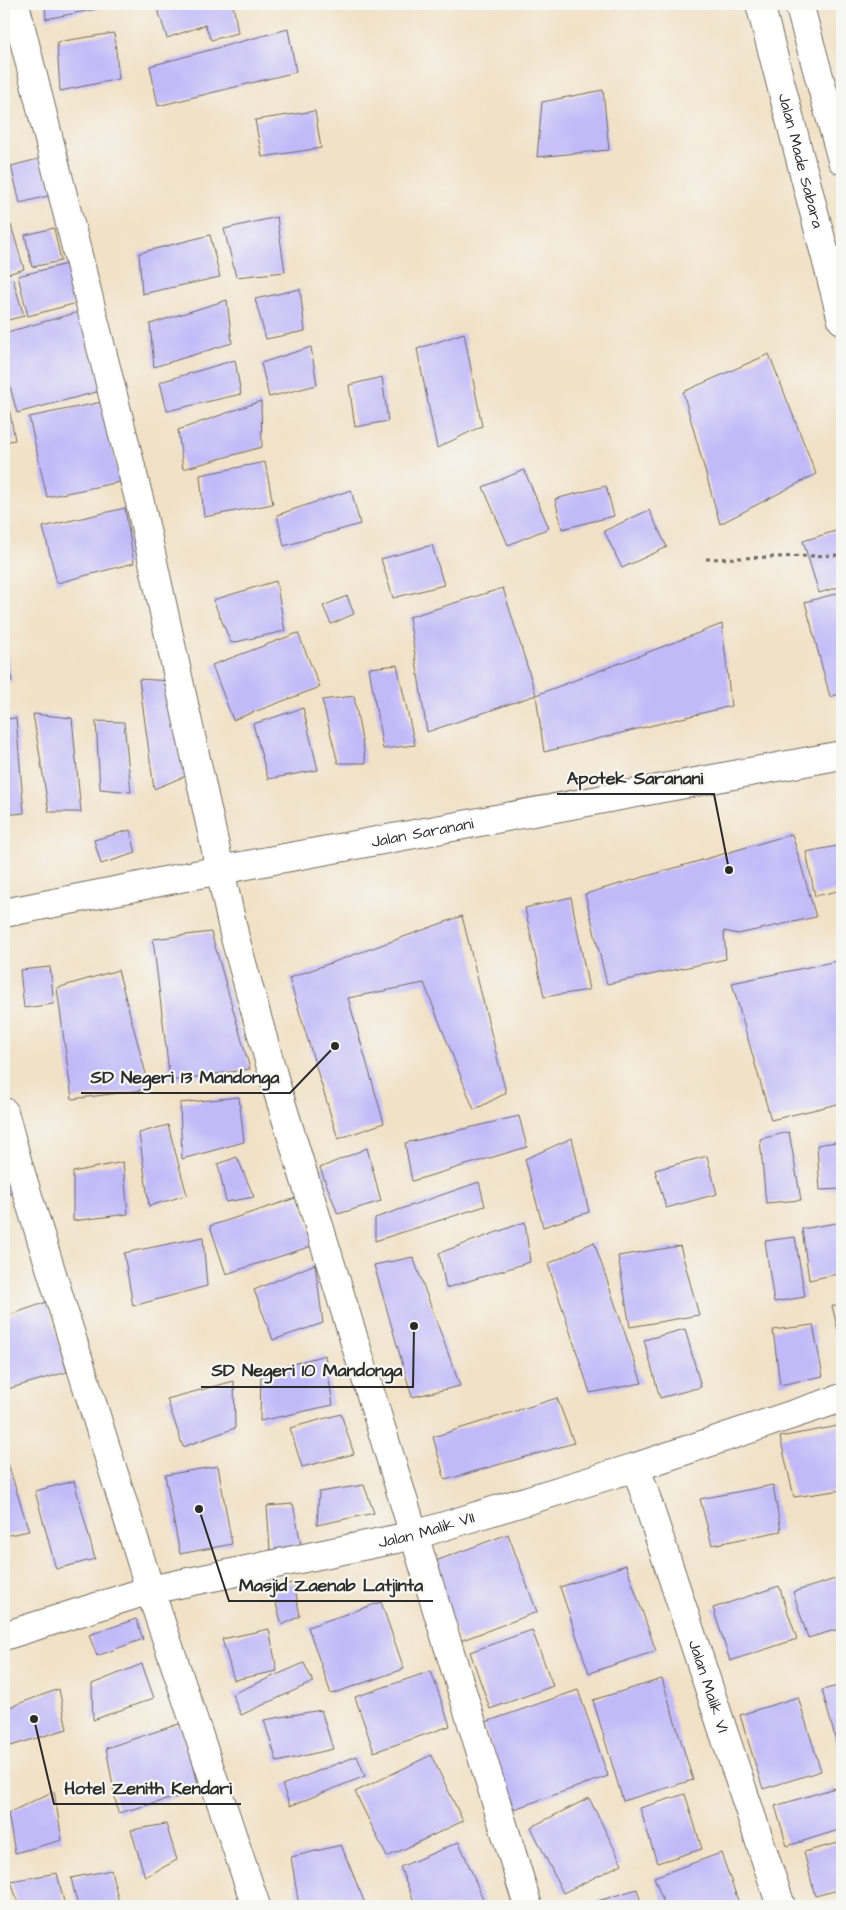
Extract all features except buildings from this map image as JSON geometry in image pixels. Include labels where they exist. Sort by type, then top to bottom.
[{"type":"street","points":[[15,4],[141,507],[236,938],[277,1089],[528,1906]]},
{"type":"street","name":"Jalan Made Sabara","points":[[760,4],[842,320]]},
{"type":"street","points":[[799,4],[842,160]]},
{"type":"street","name":"Jalan Saranani","points":[[4,914],[220,870],[842,755]]},
{"type":"street","points":[[4,1112],[18,1164],[150,1590],[256,1906]]},
{"type":"street","name":"Jalan Malik VII","points":[[4,1636],[150,1590],[415,1535],[636,1467],[842,1398]]},
{"type":"street","name":"Jalan Malik VI","points":[[636,1467],[781,1906]]},
{"type":"path","points":[[706,559],[842,555]]},
{"type":"place","name":"Apotek Saranani","points":[[729,870]]},
{"type":"place","name":"SD Negeri 13 Mandonga","points":[[335,1046]]},
{"type":"place","name":"SD Negeri 10 Mandonga","points":[[414,1326]]},
{"type":"place","name":"Masjid Zaenab Latjinta","points":[[199,1509]]},
{"type":"place","name":"Hotel Zenith Kendari","points":[[34,1719]]}]
